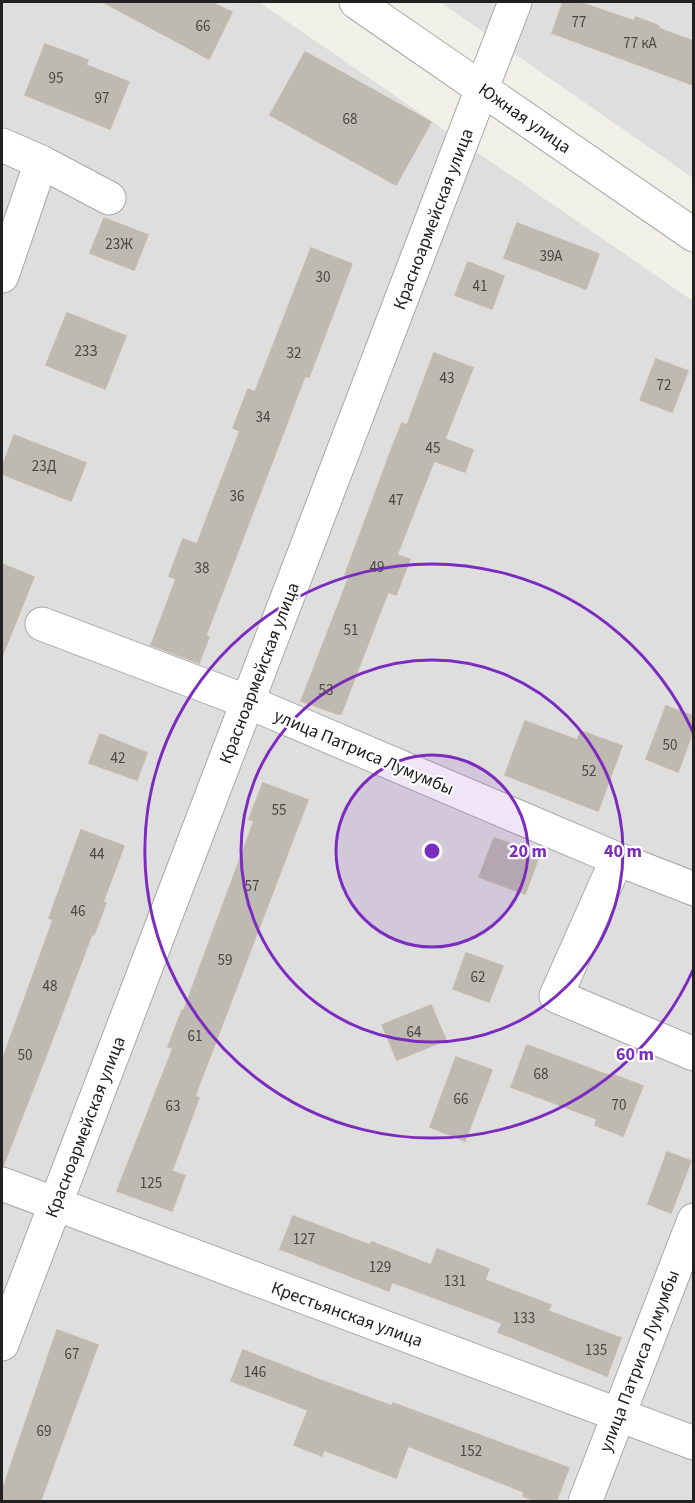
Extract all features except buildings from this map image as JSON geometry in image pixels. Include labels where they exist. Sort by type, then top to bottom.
[{"type":"street","name":"Южная улица","points":[[356,2],[693,235]]},
{"type":"street","name":"Красноармейская улица","points":[[2,1344],[515,2]]},
{"type":"street","points":[[2,145],[41,162],[109,198]]},
{"type":"street","points":[[2,276],[41,162]]},
{"type":"street","name":"улица Патриса Лумумбы","points":[[42,624],[248,702],[693,889]]},
{"type":"street","points":[[617,859],[556,996],[693,1054]]},
{"type":"street","name":"Крестьянская улица","points":[[2,1184],[693,1443]]},
{"type":"street","name":"улица Патриса Лумумбы","points":[[585,1502],[693,1220]]},
{"type":"shaded area","points":[[2,2],[259,2],[693,301],[693,1501],[2,1502]]},
{"type":"shaded area","points":[[440,2],[693,2],[693,178]]}]
